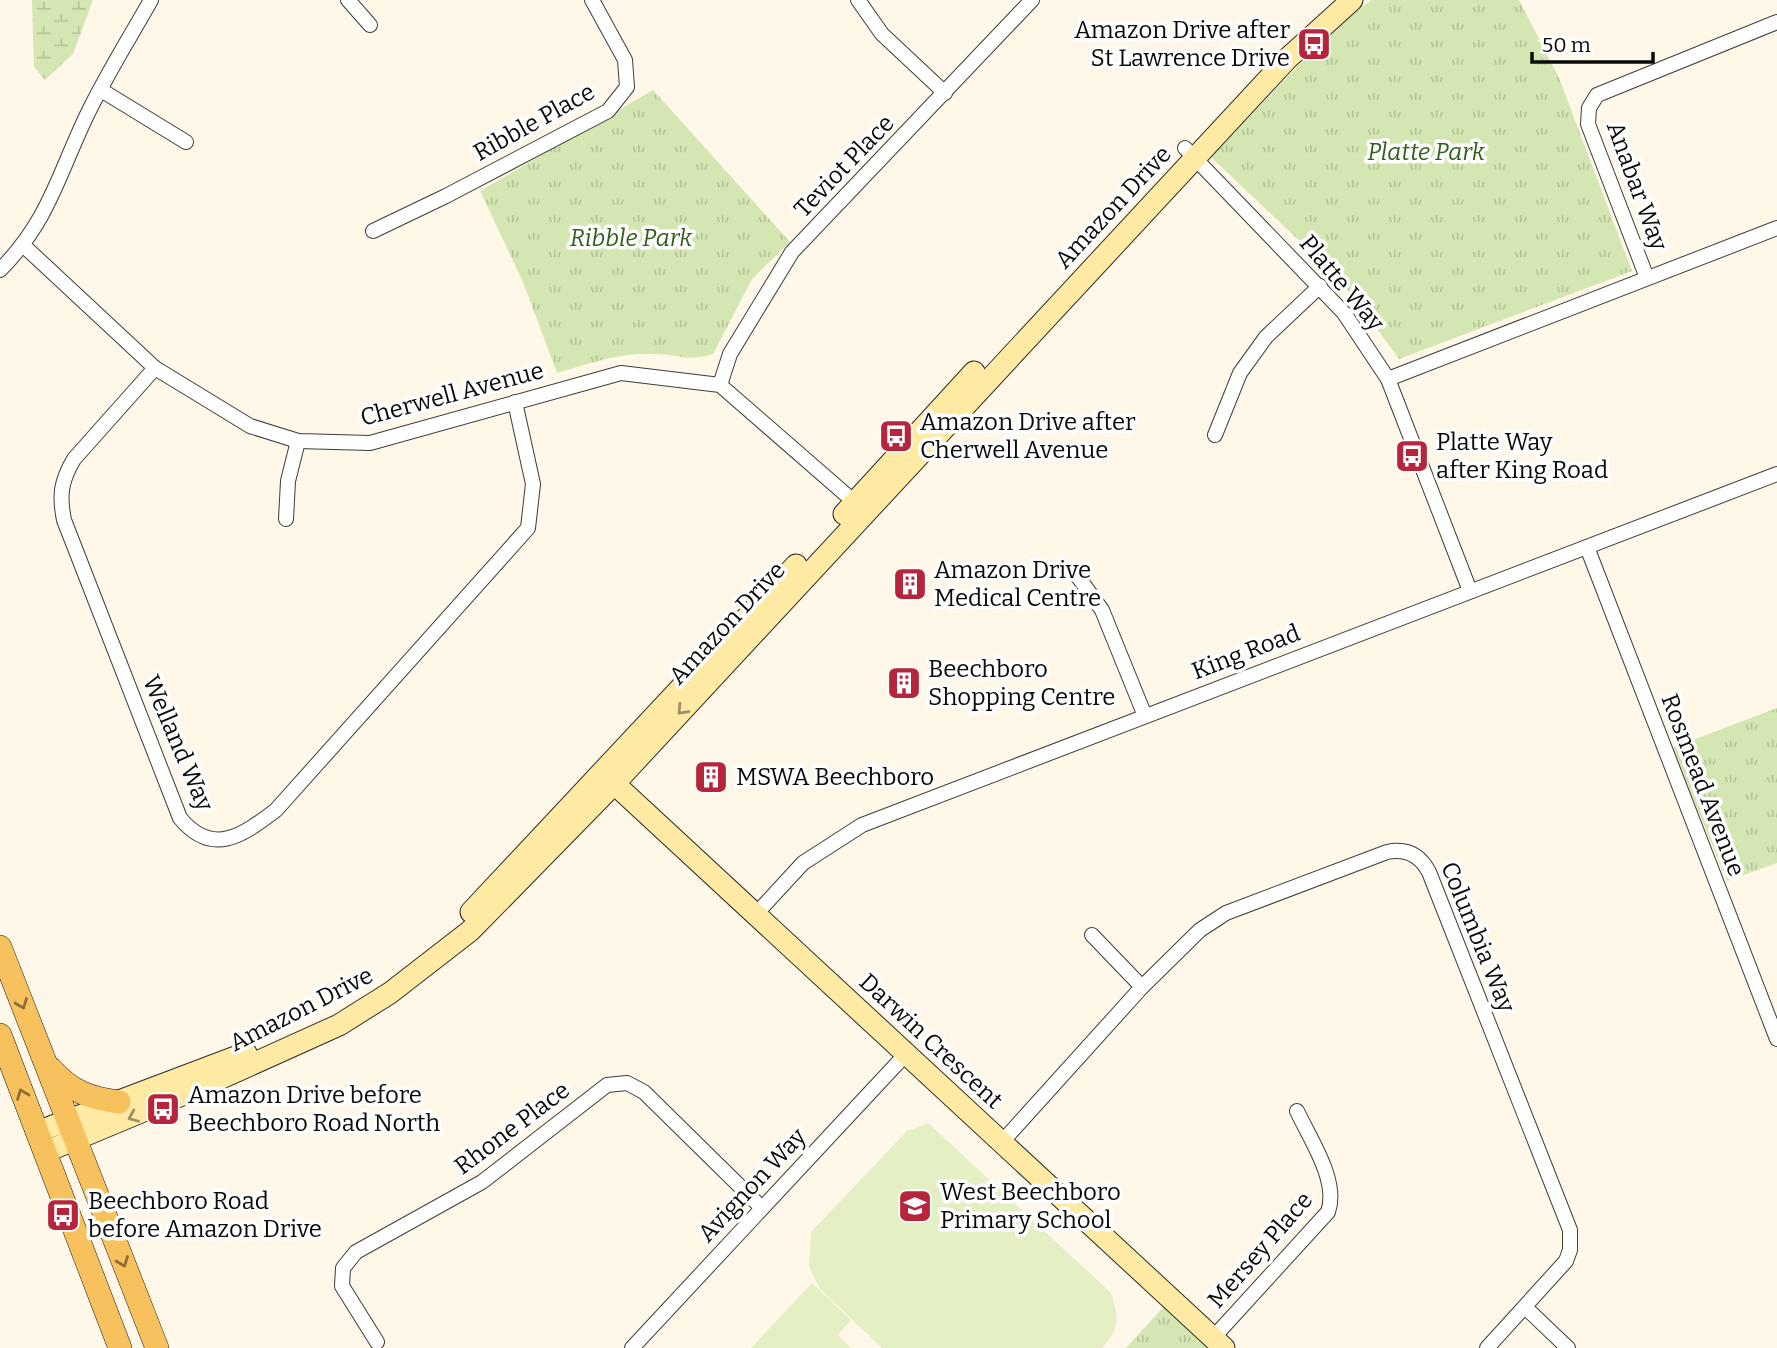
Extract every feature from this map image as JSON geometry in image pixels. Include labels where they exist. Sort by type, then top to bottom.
[{"type":"main road","points":[[0,947],[157,1348]]},
{"type":"main road","points":[[0,1035],[120,1348]]},
{"type":"main road","points":[[45,1061],[65,1084],[85,1097],[119,1102]]},
{"type":"street","points":[[0,270],[24,246],[54,196],[101,90],[151,0]]},
{"type":"street","points":[[348,0],[370,26]]},
{"type":"street","name":"Ribble Place","points":[[373,231],[446,196],[608,110],[627,87],[625,60],[592,0]]},
{"type":"street","points":[[858,0],[882,34],[945,93]]},
{"type":"street","name":"Teviot Place","points":[[720,385],[730,354],[792,252],[1032,0]]},
{"type":"street","name":"Amazon Drive","points":[[1190,153],[1267,61],[1332,0]]},
{"type":"street","name":"Amazon Drive","points":[[41,1142],[308,1040],[390,993],[470,931],[608,778],[1190,153],[1287,59],[1353,0]]},
{"type":"street","name":"Anabar Way","points":[[1647,278],[1588,124],[1590,108],[1597,95],[1777,22]]},
{"type":"street","points":[[101,90],[186,142]]},
{"type":"street","name":"Platte Way","points":[[1190,153],[1344,313],[1388,379],[1470,591]]},
{"type":"street","name":"Anabar Way","points":[[1388,379],[1777,228]]},
{"type":"street","name":"Cherwell Avenue","points":[[24,246],[155,368],[250,426],[298,441],[370,443],[621,373],[720,385]]},
{"type":"street","points":[[1215,435],[1240,373],[1266,337],[1320,286]]},
{"type":"street","name":"Welland Way","points":[[155,368],[74,459],[64,476],[59,496],[64,520],[180,818],[194,834],[211,841],[232,838],[276,810],[528,528],[533,484],[515,402]]},
{"type":"street","points":[[720,385],[860,507]]},
{"type":"street","points":[[285,519],[288,481],[298,441]]},
{"type":"street","name":"King Road","points":[[756,914],[803,863],[862,825],[1777,474]]},
{"type":"street","name":"Rosmead Avenue","points":[[1587,547],[1777,1039]]},
{"type":"street","points":[[1076,574],[1102,610],[1145,716]]},
{"type":"street","name":"Amazon Drive","points":[[72,1131],[119,1102],[286,1035],[388,979],[430,948],[472,911],[608,778]]},
{"type":"street","name":"Darwin Crescent","points":[[608,778],[1218,1343]]},
{"type":"street","name":"Columbia Way","points":[[1002,1142],[1142,987],[1200,930],[1226,913],[1387,852],[1406,852],[1417,856],[1429,872],[1570,1230],[1570,1250],[1566,1261],[1487,1348]]},
{"type":"street","points":[[1092,935],[1142,987]]},
{"type":"street","name":"Avignon Way","points":[[632,1348],[906,1054]]},
{"type":"street","name":"Rhone Place","points":[[377,1342],[341,1286],[348,1260],[356,1252],[482,1182],[607,1085],[627,1083],[644,1092],[762,1208]]},
{"type":"street","name":"Mersey Place","points":[[1218,1343],[1328,1212],[1332,1202],[1330,1184],[1297,1111]]},
{"type":"street","points":[[1525,1307],[1569,1348]]},
{"type":"green space","points":[[32,0],[93,0],[73,54],[45,80],[34,67]]},
{"type":"green space","name":"Platte Park","points":[[1371,0],[1519,0],[1559,78],[1632,271],[1399,359],[1354,297],[1329,269],[1211,157],[1336,26]]},
{"type":"green space","name":"Ribble Park","points":[[653,90],[790,242],[752,279],[713,354],[690,358],[662,354],[629,355],[557,373],[523,282],[480,191]]},
{"type":"green space","points":[[1777,708],[1777,863],[1727,881],[1672,748]]},
{"type":"green space","name":"West Beechboro Primary School","points":[[928,1123],[1111,1293],[1116,1309],[1116,1322],[1112,1334],[1102,1348],[882,1348],[820,1289],[809,1266],[811,1232],[907,1131]]},
{"type":"green space","points":[[812,1283],[851,1320],[838,1335],[851,1348],[751,1348]]},
{"type":"green space","points":[[1171,1299],[1224,1348],[1126,1348]]},
{"type":"place","name":"Amazon Drive after St Lawrence Drive","points":[[1314,44]]},
{"type":"place","name":"Amazon Drive after Cherwell Avenue","points":[[896,436]]},
{"type":"place","name":"Platte Way after King Road","points":[[1412,456]]},
{"type":"place","name":"Amazon Drive Medical Centre","points":[[910,584]]},
{"type":"place","name":"Beechboro Shopping Centre","points":[[904,683]]},
{"type":"place","name":"MSWA Beechboro","points":[[711,777]]},
{"type":"place","name":"Amazon Drive before Beechboro Road North","points":[[163,1109]]},
{"type":"place","name":"West Beechboro Primary School","points":[[915,1206]]},
{"type":"place","name":"Beechboro Road before Amazon Drive","points":[[63,1215]]}]
